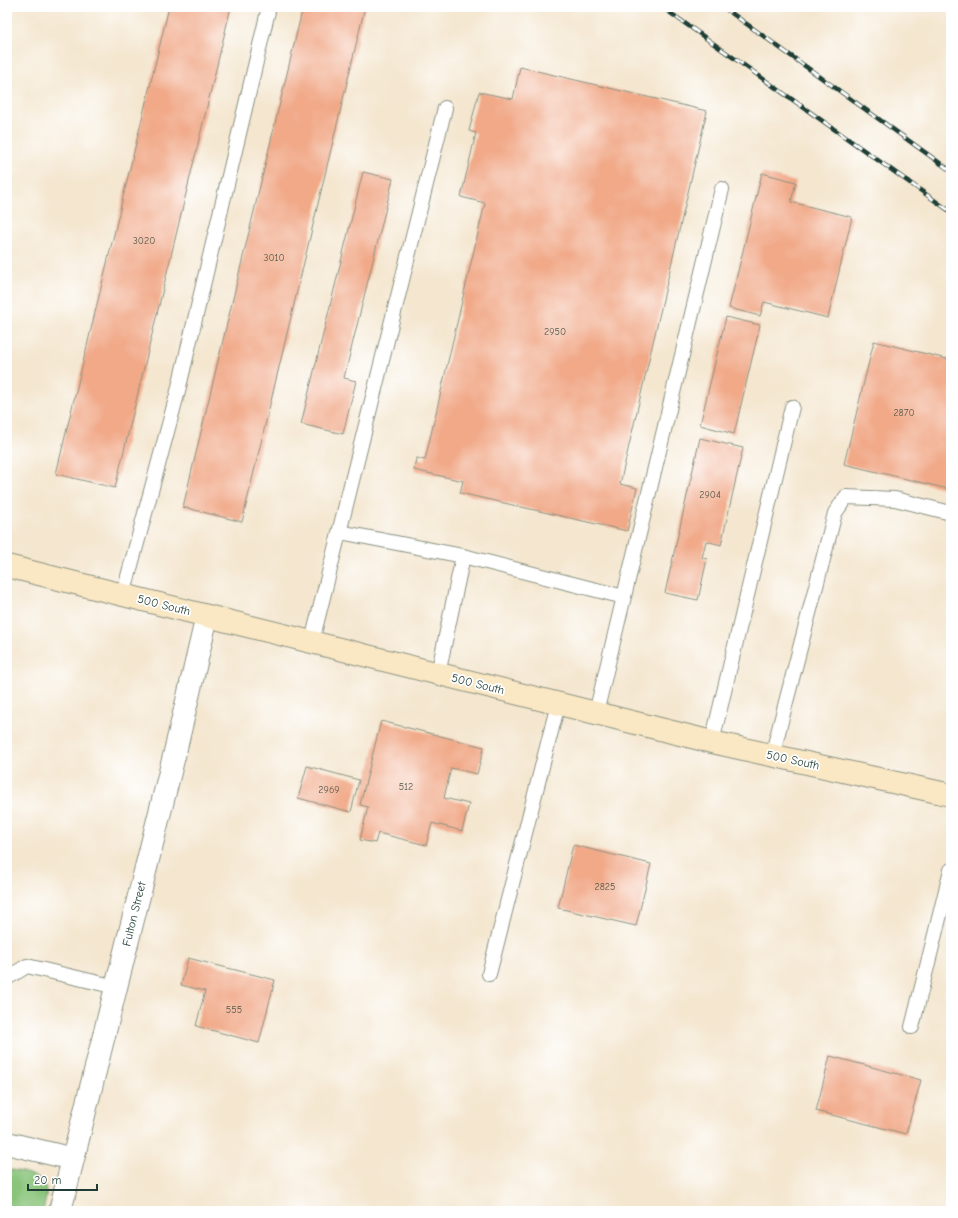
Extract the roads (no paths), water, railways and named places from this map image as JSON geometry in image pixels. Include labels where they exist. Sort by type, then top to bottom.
[{"type":"street","name":"500 South","points":[[7,566],[712,742],[951,795]]},
{"type":"street","name":"Fulton Street","points":[[60,1211],[175,752],[207,616]]},
{"type":"street","points":[[7,1143],[73,1159]]},
{"type":"lane","points":[[124,595],[178,391],[270,7]]},
{"type":"lane","points":[[312,642],[445,108]]},
{"type":"lane","points":[[596,713],[722,189]]},
{"type":"lane","points":[[712,742],[792,406]]},
{"type":"lane","points":[[772,756],[835,513],[846,497],[895,499],[951,513]]},
{"type":"lane","points":[[340,532],[463,556],[624,597]]},
{"type":"lane","points":[[438,674],[463,556]]},
{"type":"lane","points":[[489,974],[558,704]]},
{"type":"lane","points":[[912,1027],[951,870]]},
{"type":"lane","points":[[7,978],[27,966],[116,987]]},
{"type":"railway","points":[[662,7],[951,212]]},
{"type":"railway","points":[[723,7],[951,171]]}]
